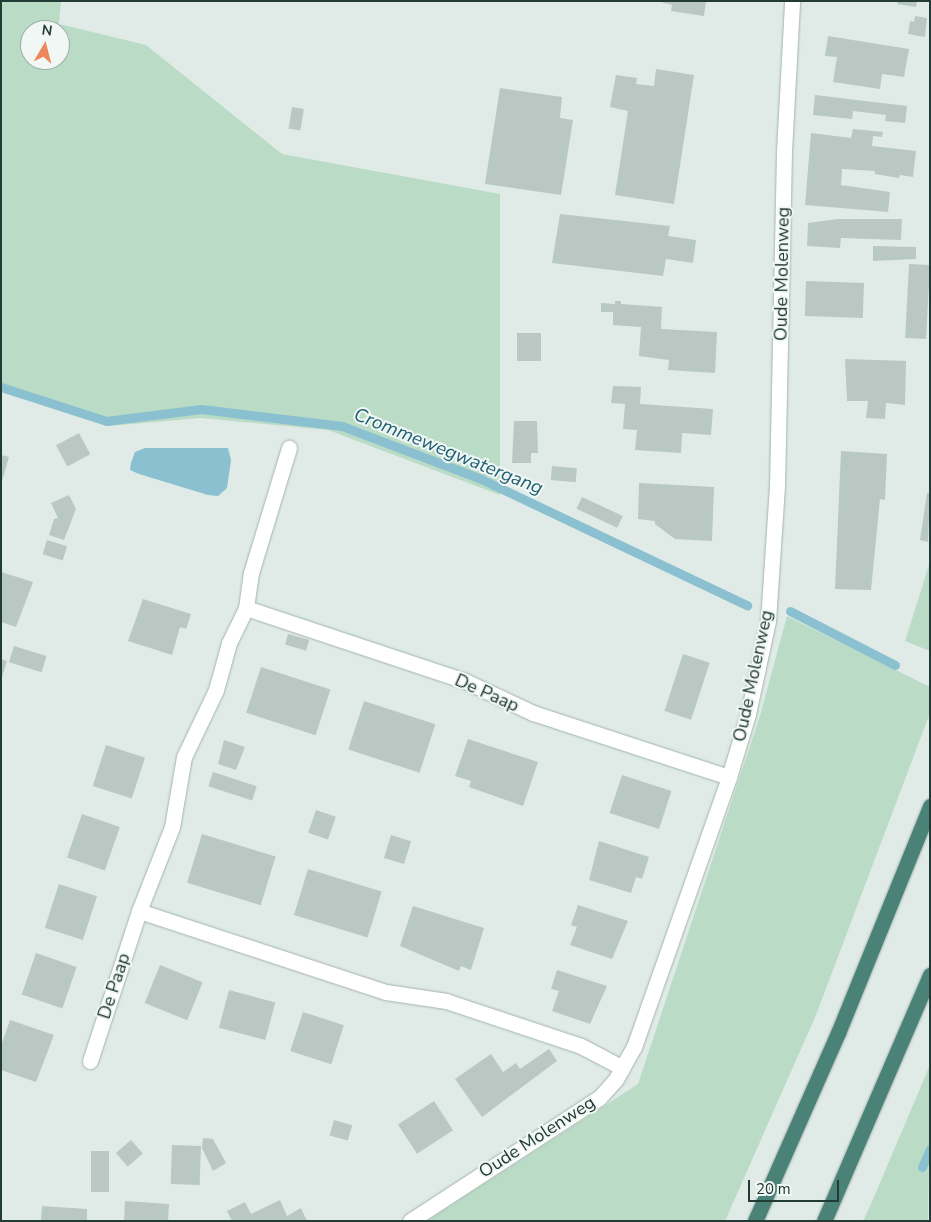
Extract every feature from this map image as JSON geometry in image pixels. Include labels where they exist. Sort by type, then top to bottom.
[{"type":"highway","points":[[755,1221],[838,1033],[930,806]]},
{"type":"highway","points":[[824,1221],[930,975]]},
{"type":"street","name":"Oude Molenweg","points":[[410,1221],[599,1098],[623,1068],[634,1047],[729,777],[748,714],[768,622],[777,486],[784,151],[792,1]]},
{"type":"street","name":"De Paap","points":[[90,1061],[139,911],[172,827],[184,757],[216,690],[230,642],[246,608],[251,572],[289,448]]},
{"type":"street","name":"De Paap","points":[[246,608],[464,681],[533,713],[729,777]]},
{"type":"street","points":[[139,911],[386,992],[446,1001],[581,1046],[623,1068]]},
{"type":"green space","points":[[1,1],[61,1],[59,20],[20,20],[20,70],[70,70],[70,27],[146,45],[282,154],[500,194],[500,495],[328,430],[201,418],[109,426],[1,390]]},
{"type":"green space","points":[[930,562],[930,651],[905,641]]},
{"type":"green space","points":[[787,616],[930,687],[930,713],[816,1015],[725,1221],[427,1221],[638,1084],[760,716]]},
{"type":"green space","points":[[930,1065],[928,1220],[863,1221],[871,1204]]},
{"type":"water","points":[[145,448],[228,448],[231,460],[227,488],[218,496],[208,495],[130,470],[135,452]]},
{"type":"building","points":[[657,1],[706,1],[704,16],[671,11],[672,5]]},
{"type":"building","points":[[898,1],[917,1],[916,7],[897,4]]},
{"type":"building","points":[[915,16],[927,18],[925,37],[908,34],[910,21],[914,22]]},
{"type":"building","points":[[828,36],[909,49],[904,77],[882,74],[880,89],[833,82],[837,57],[825,56]]},
{"type":"building","points":[[656,69],[694,75],[674,204],[615,195],[628,111],[610,107],[616,75],[637,78],[636,84],[654,86]]},
{"type":"building","points":[[500,88],[562,97],[560,118],[573,120],[561,195],[485,184]]},
{"type":"building","points":[[815,95],[907,106],[905,123],[885,121],[886,115],[853,111],[852,119],[813,115]]},
{"type":"building","points":[[292,107],[304,109],[300,131],[289,129]]},
{"type":"building","points":[[853,129],[883,132],[882,137],[873,136],[872,146],[916,151],[913,177],[900,175],[899,178],[875,174],[875,171],[842,169],[841,185],[890,192],[888,212],[805,205],[811,133],[851,138]]},
{"type":"building","points":[[560,214],[670,226],[668,236],[696,240],[693,263],[666,259],[663,276],[552,263]]},
{"type":"building","points":[[838,219],[902,219],[901,240],[841,238],[840,248],[807,246],[808,223]]},
{"type":"building","points":[[873,246],[916,247],[916,259],[873,261]]},
{"type":"building","points":[[909,264],[930,265],[926,339],[905,338]]},
{"type":"building","points":[[806,281],[864,283],[863,318],[805,316]]},
{"type":"building","points":[[615,301],[621,301],[621,304],[662,307],[661,329],[717,332],[715,373],[668,370],[669,360],[639,356],[641,327],[613,325],[613,312],[601,312],[601,303],[615,304]]},
{"type":"building","points":[[517,333],[541,333],[541,361],[517,361]]},
{"type":"building","points":[[845,359],[906,361],[905,405],[886,403],[885,419],[866,418],[868,401],[847,401]]},
{"type":"building","points":[[613,386],[641,387],[640,404],[713,409],[711,435],[682,433],[681,453],[635,450],[637,430],[623,429],[625,404],[611,403]]},
{"type":"building","points":[[514,421],[537,421],[538,453],[531,453],[531,463],[512,463]]},
{"type":"building","points":[[79,433],[90,454],[67,466],[56,445]]},
{"type":"building","points":[[841,451],[887,454],[885,500],[880,499],[871,590],[835,589]]},
{"type":"building","points":[[1,455],[9,457],[2,481],[1,481]]},
{"type":"building","points":[[552,466],[577,468],[576,482],[551,480]]},
{"type":"building","points":[[639,483],[714,487],[712,541],[675,539],[655,524],[655,521],[638,519]]},
{"type":"building","points":[[927,493],[930,493],[928,542],[920,540]]},
{"type":"building","points":[[69,495],[76,509],[64,540],[49,535],[54,519],[58,518],[51,503]]},
{"type":"building","points":[[582,497],[623,516],[617,528],[577,509]]},
{"type":"building","points":[[47,540],[67,546],[63,560],[43,554]]},
{"type":"building","points":[[1,572],[33,582],[16,627],[1,622]]},
{"type":"building","points":[[143,599],[191,614],[186,629],[180,627],[172,655],[128,641]]},
{"type":"building","points":[[288,634],[309,640],[306,651],[285,645]]},
{"type":"building","points":[[14,646],[47,656],[42,672],[9,662]]},
{"type":"building","points":[[683,654],[710,663],[691,720],[664,711]]},
{"type":"building","points":[[1,659],[7,661],[2,677],[1,677]]},
{"type":"building","points":[[261,667],[330,690],[316,735],[246,713]]},
{"type":"building","points":[[364,701],[435,724],[420,773],[348,750]]},
{"type":"building","points":[[468,739],[538,762],[523,806],[469,787],[471,781],[455,776]]},
{"type":"building","points":[[224,740],[245,747],[236,770],[218,764]]},
{"type":"building","points":[[106,745],[145,758],[132,799],[93,786]]},
{"type":"building","points":[[213,772],[257,786],[252,800],[208,786]]},
{"type":"building","points":[[622,775],[671,791],[659,829],[610,813]]},
{"type":"building","points":[[316,810],[336,817],[328,840],[308,833]]},
{"type":"building","points":[[82,814],[120,827],[105,871],[67,857]]},
{"type":"building","points":[[202,834],[276,857],[261,905],[187,883]]},
{"type":"building","points":[[391,835],[411,841],[404,864],[384,858]]},
{"type":"building","points":[[599,841],[649,857],[642,879],[636,877],[631,893],[589,880]]},
{"type":"building","points":[[308,869],[382,892],[368,937],[294,915]]},
{"type":"building","points":[[59,884],[97,896],[83,940],[45,928]]},
{"type":"building","points":[[578,905],[628,921],[612,959],[570,945],[577,927],[571,925]]},
{"type":"building","points":[[413,906],[484,928],[471,970],[461,966],[459,971],[400,946]]},
{"type":"building","points":[[36,953],[77,967],[62,1009],[22,995]]},
{"type":"building","points":[[160,965],[203,982],[187,1020],[145,1003]]},
{"type":"building","points":[[557,970],[607,986],[590,1024],[552,1011],[559,991],[551,989]]},
{"type":"building","points":[[229,990],[275,1002],[265,1040],[219,1028]]},
{"type":"building","points":[[303,1012],[344,1025],[331,1064],[290,1051]]},
{"type":"building","points":[[10,1020],[54,1035],[36,1082],[1,1070],[1,1046]]},
{"type":"building","points":[[549,1049],[557,1061],[482,1117],[455,1079],[491,1054],[503,1072],[516,1063],[520,1069]]},
{"type":"building","points":[[434,1101],[453,1130],[417,1154],[398,1124]]},
{"type":"building","points":[[334,1120],[352,1125],[348,1141],[330,1135]]},
{"type":"building","points":[[203,1138],[213,1139],[226,1163],[213,1171],[202,1148]]},
{"type":"building","points":[[131,1140],[143,1154],[128,1167],[116,1153]]},
{"type":"building","points":[[172,1145],[201,1146],[200,1185],[171,1184]]},
{"type":"building","points":[[91,1151],[109,1151],[109,1192],[91,1192]]},
{"type":"building","points":[[280,1200],[287,1216],[301,1208],[307,1221],[232,1221],[227,1211],[245,1202],[251,1214]]},
{"type":"building","points":[[125,1201],[169,1204],[168,1221],[124,1221]]},
{"type":"building","points":[[42,1206],[87,1209],[87,1221],[41,1221]]},
{"type":"waterway","name":"Crommewegwatergang","points":[[1,387],[106,421],[201,409],[342,426],[479,478],[747,605]]},
{"type":"waterway","name":"Crommewegwatergang","points":[[790,611],[895,665]]},
{"type":"waterway","name":"Crommewegwatergang","points":[[922,1167],[930,1149]]}]
